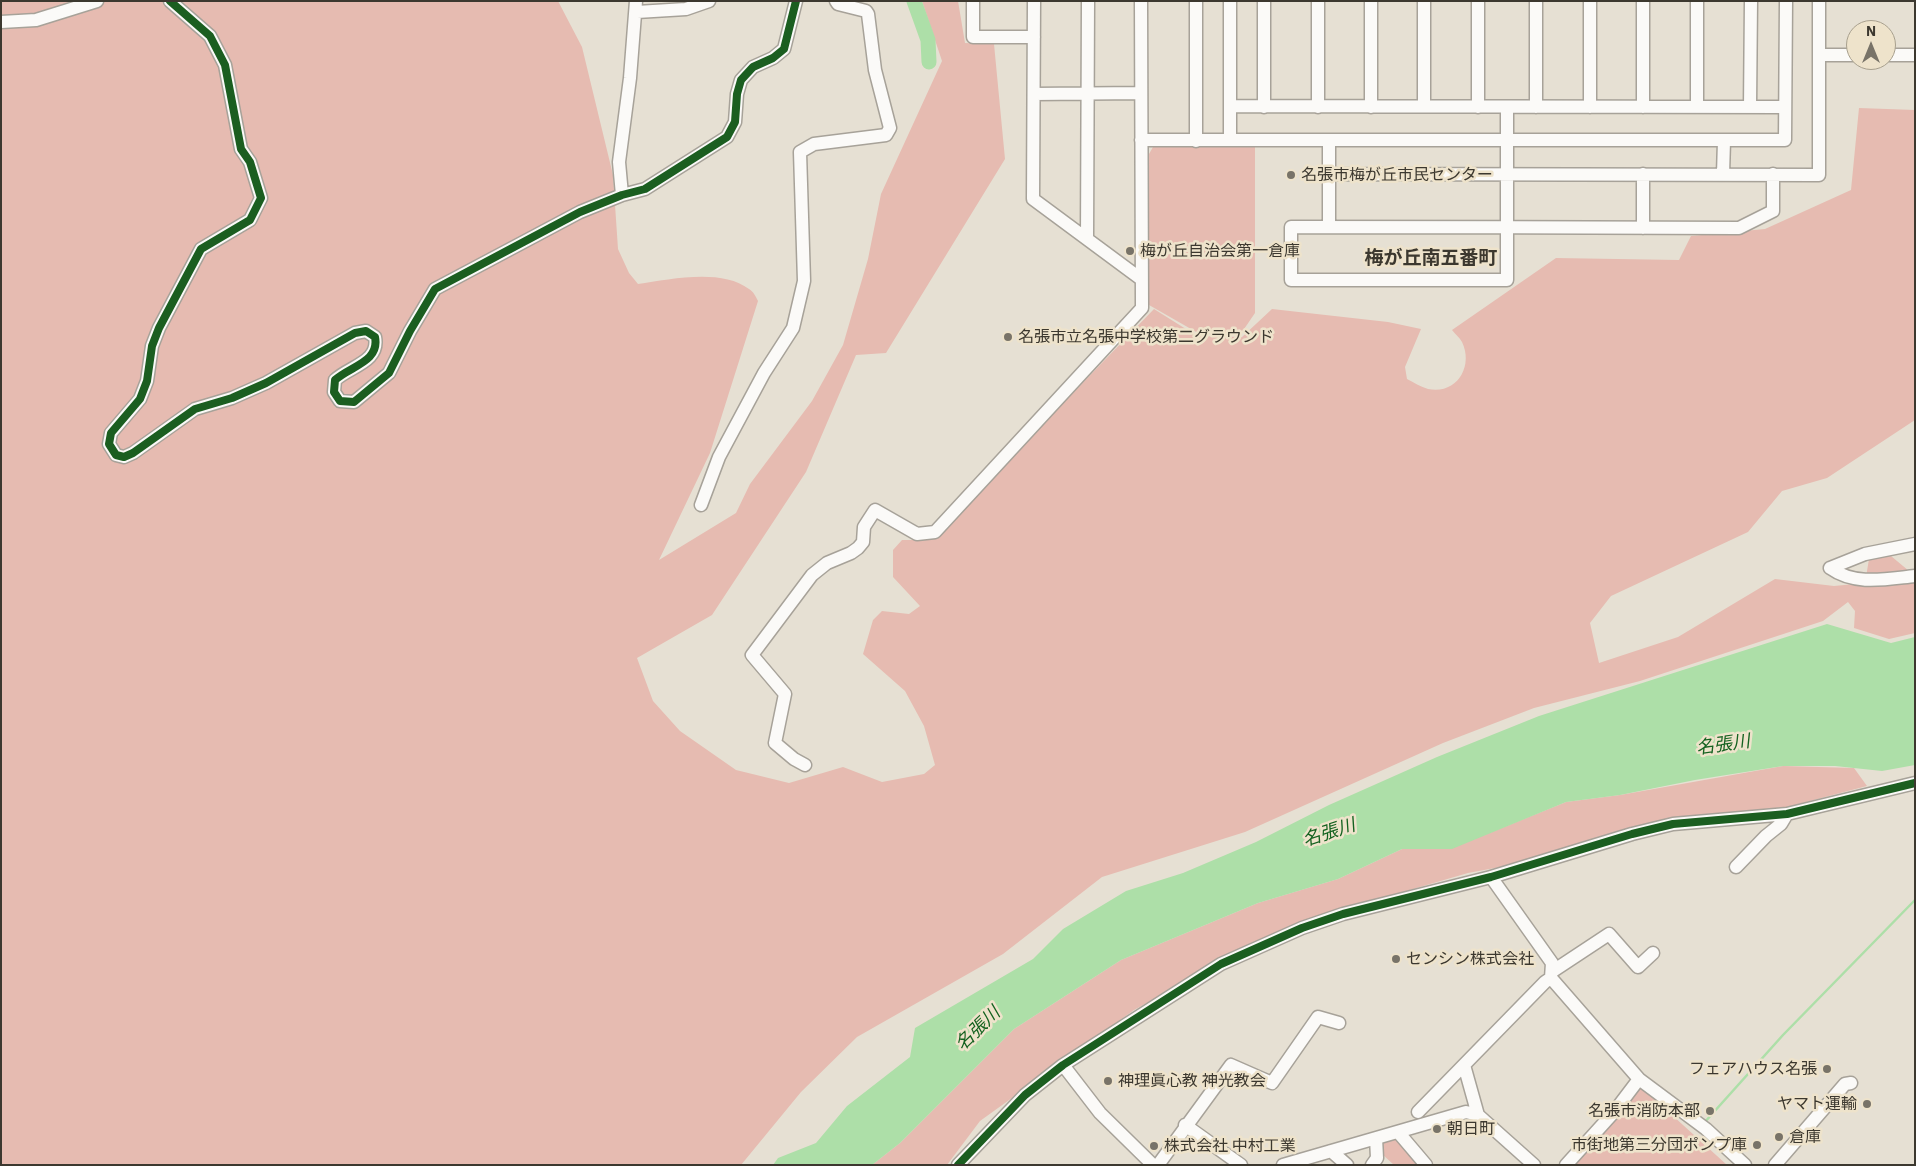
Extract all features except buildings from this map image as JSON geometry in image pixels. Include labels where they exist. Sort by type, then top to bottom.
[{"type":"street","points":[[1,22],[36,20],[97,1]]},
{"type":"street","points":[[170,1],[210,36],[225,65],[241,149],[250,162],[261,198],[250,220],[200,249],[159,328],[152,346],[147,381],[140,399],[111,433],[109,444],[116,455],[124,457],[133,453],[195,409],[232,398],[266,383],[355,332],[366,331],[375,337],[377,346],[373,354],[335,380],[334,392],[340,401],[354,402],[389,374],[410,331],[435,289],[580,212],[622,194],[636,193],[645,189],[727,137],[735,122],[736,94],[741,80],[753,67],[774,58],[784,49],[796,1]]},
{"type":"street","points":[[622,194],[619,162],[636,7],[686,10],[709,1]]},
{"type":"street","points":[[701,505],[719,457],[764,373],[793,328],[804,281],[800,152],[814,144],[886,135],[890,128],[875,70],[868,14],[866,11],[838,4],[836,1]]},
{"type":"street","points":[[973,1],[973,37],[1034,37]]},
{"type":"street","points":[[1034,1],[1033,199],[1141,280]]},
{"type":"street","points":[[1088,1],[1088,239]]},
{"type":"street","points":[[806,765],[794,759],[775,743],[785,694],[752,655],[812,575],[827,563],[858,548],[863,542],[864,527],[875,510],[917,534],[930,535],[935,532],[1142,308],[1141,1]]},
{"type":"street","points":[[1196,1],[1196,140]]},
{"type":"street","points":[[1230,1],[1230,140]]},
{"type":"street","points":[[1264,1],[1264,107]]},
{"type":"street","points":[[1318,1],[1318,107]]},
{"type":"street","points":[[1371,1],[1371,107]]},
{"type":"street","points":[[1424,1],[1424,106]]},
{"type":"street","points":[[1478,1],[1478,107]]},
{"type":"street","points":[[1536,1],[1536,107]]},
{"type":"street","points":[[1590,1],[1590,107]]},
{"type":"street","points":[[1643,1],[1643,107]]},
{"type":"street","points":[[1697,1],[1697,107]]},
{"type":"street","points":[[1750,107],[1751,1]]},
{"type":"street","points":[[1141,140],[1785,140],[1786,1]]},
{"type":"street","points":[[1329,174],[1819,175],[1819,1]]},
{"type":"street","points":[[1819,55],[1846,55]]},
{"type":"street","points":[[1896,55],[1915,55]]},
{"type":"street","points":[[1034,94],[1141,93]]},
{"type":"street","points":[[1230,106],[1785,107]]},
{"type":"street","points":[[1507,107],[1507,141],[1507,174],[1507,228],[1507,280],[1290,280],[1291,227],[1507,228],[1739,228],[1773,211],[1773,174]]},
{"type":"street","points":[[1329,140],[1329,227]]},
{"type":"street","points":[[1723,174],[1724,140]]},
{"type":"street","points":[[1642,228],[1643,174]]},
{"type":"street","points":[[1915,544],[1865,554],[1830,568],[1845,576],[1862,580],[1915,576]]},
{"type":"street","points":[[958,1165],[1024,1095],[1063,1065],[1194,980],[1232,958],[1319,922],[1491,877],[1615,839],[1673,824],[1787,814],[1915,783]]},
{"type":"street","points":[[1736,867],[1787,814]]},
{"type":"street","points":[[1491,877],[1547,954],[1552,963],[1552,975],[1637,1082],[1702,1126],[1745,1165]]},
{"type":"street","points":[[1418,1112],[1552,975],[1606,930],[1638,966],[1653,953]]},
{"type":"street","points":[[1158,1165],[1185,1125],[1231,1065],[1272,1083],[1318,1017],[1339,1023]]},
{"type":"street","points":[[1063,1065],[1100,1112],[1153,1165]]},
{"type":"street","points":[[1464,1065],[1478,1114],[1534,1165]]},
{"type":"street","points":[[1566,1165],[1608,1120],[1637,1082]]},
{"type":"street","points":[[1775,1165],[1845,1084],[1851,1083]]},
{"type":"street","points":[[1283,1165],[1457,1114],[1466,1112],[1478,1114]]},
{"type":"street","points":[[1185,1125],[1240,1165]]},
{"type":"street","points":[[1398,1132],[1426,1165]]},
{"type":"street","points":[[1372,1165],[1378,1158],[1376,1138]]},
{"type":"street","points":[[1331,1151],[1347,1165]]},
{"type":"shaded area","points":[[1,1],[558,1],[582,47],[613,175],[618,249],[629,273],[638,284],[695,277],[725,279],[738,283],[750,290],[758,301],[710,453],[659,560],[736,513],[750,484],[812,401],[843,345],[868,259],[881,194],[942,61],[922,1],[958,1],[965,43],[994,44],[1005,159],[886,353],[856,355],[806,472],[712,615],[637,658],[653,701],[680,731],[736,770],[789,783],[843,767],[882,782],[924,774],[935,765],[924,726],[905,691],[863,654],[873,620],[882,611],[909,614],[920,606],[893,577],[893,550],[902,540],[931,540],[1154,309],[1197,336],[1242,337],[1272,309],[1388,322],[1421,329],[1405,367],[1407,379],[1428,389],[1438,390],[1447,388],[1460,377],[1466,361],[1462,342],[1452,330],[1556,258],[1679,260],[1691,236],[1765,229],[1851,190],[1859,108],[1915,110],[1915,420],[1827,478],[1782,491],[1748,532],[1611,596],[1590,623],[1599,663],[1678,637],[1775,579],[1834,586],[1865,583],[1869,559],[1891,556],[1915,576],[1915,633],[1889,639],[1854,628],[1855,611],[1848,602],[1823,621],[1640,681],[1534,708],[1443,743],[1245,832],[1102,877],[1003,954],[857,1037],[801,1092],[741,1165],[1,1165]]},
{"type":"shaded area","points":[[1255,146],[1255,313],[1240,335],[1198,333],[1149,305],[1149,154],[1153,147]]},
{"type":"shaded area","points":[[1783,766],[1854,768],[1867,786],[1787,807],[1735,815],[1538,860],[1468,873],[1310,919],[1265,938],[1134,1010],[980,1121],[947,1165],[872,1165],[900,1143],[1014,1029],[1121,960],[1258,903],[1338,879],[1402,849],[1452,848],[1566,802],[1620,795]]},
{"type":"shaded area","points":[[1639,1085],[1727,1165],[1571,1165]]},
{"type":"shaded area","points":[[1397,1135],[1421,1165],[1394,1165],[1382,1154],[1380,1139]]},
{"type":"water","name":"名張川","points":[[1827,624],[1891,643],[1915,637],[1915,765],[1882,771],[1835,766],[1783,766],[1695,780],[1620,795],[1566,802],[1452,849],[1402,849],[1338,879],[1258,903],[1121,960],[1014,1029],[900,1143],[872,1165],[773,1165],[778,1158],[816,1143],[847,1106],[910,1057],[915,1028],[1033,959],[1063,929],[1126,891],[1183,873],[1256,842],[1329,805],[1437,757],[1539,716]]},
{"type":"waterway","points":[[914,1],[928,40],[929,62]]},
{"type":"waterway","points":[[1704,1123],[1783,1035],[1915,900]]},
{"type":"cycle path","points":[[170,1],[210,36],[225,65],[241,149],[250,162],[261,198],[250,220],[201,249],[159,328],[152,346],[147,381],[140,399],[111,433],[109,444],[116,455],[124,457],[133,453],[195,409],[232,398],[266,383],[355,333],[366,331],[375,337],[373,352],[362,363],[335,380],[334,392],[340,401],[354,402],[389,373],[410,331],[435,289],[580,212],[622,195],[645,189],[727,137],[735,122],[737,94],[741,80],[753,67],[773,58],[784,49],[796,1]]},
{"type":"cycle path","points":[[958,1165],[1025,1095],[1063,1065],[1221,964],[1302,928],[1343,914],[1491,877],[1632,834],[1673,824],[1787,814],[1915,783]]},
{"type":"place","name":"名張市梅が丘市民センター","points":[[1291,175]]},
{"type":"place","name":"梅が丘自治会第一倉庫","points":[[1130,251]]},
{"type":"place","name":"名張市立名張中学校第二グラウンド","points":[[1008,337]]},
{"type":"place","name":"センシン株式会社","points":[[1396,959]]},
{"type":"place","name":"フェアハウス名張","points":[[1827,1069]]},
{"type":"place","name":"神理眞心教 神光教会","points":[[1108,1081]]},
{"type":"place","name":"ヤマト運輸","points":[[1867,1104]]},
{"type":"place","name":"名張市消防本部","points":[[1710,1111]]},
{"type":"place","name":"朝日町","points":[[1437,1129]]},
{"type":"place","name":"倉庫","points":[[1779,1137]]},
{"type":"place","name":"市街地第三分団ポンプ庫","points":[[1757,1145]]},
{"type":"place","name":"株式会社 中村工業","points":[[1154,1146]]},
{"type":"district","name":"梅が丘南五番町","points":[[1431,259]]}]
